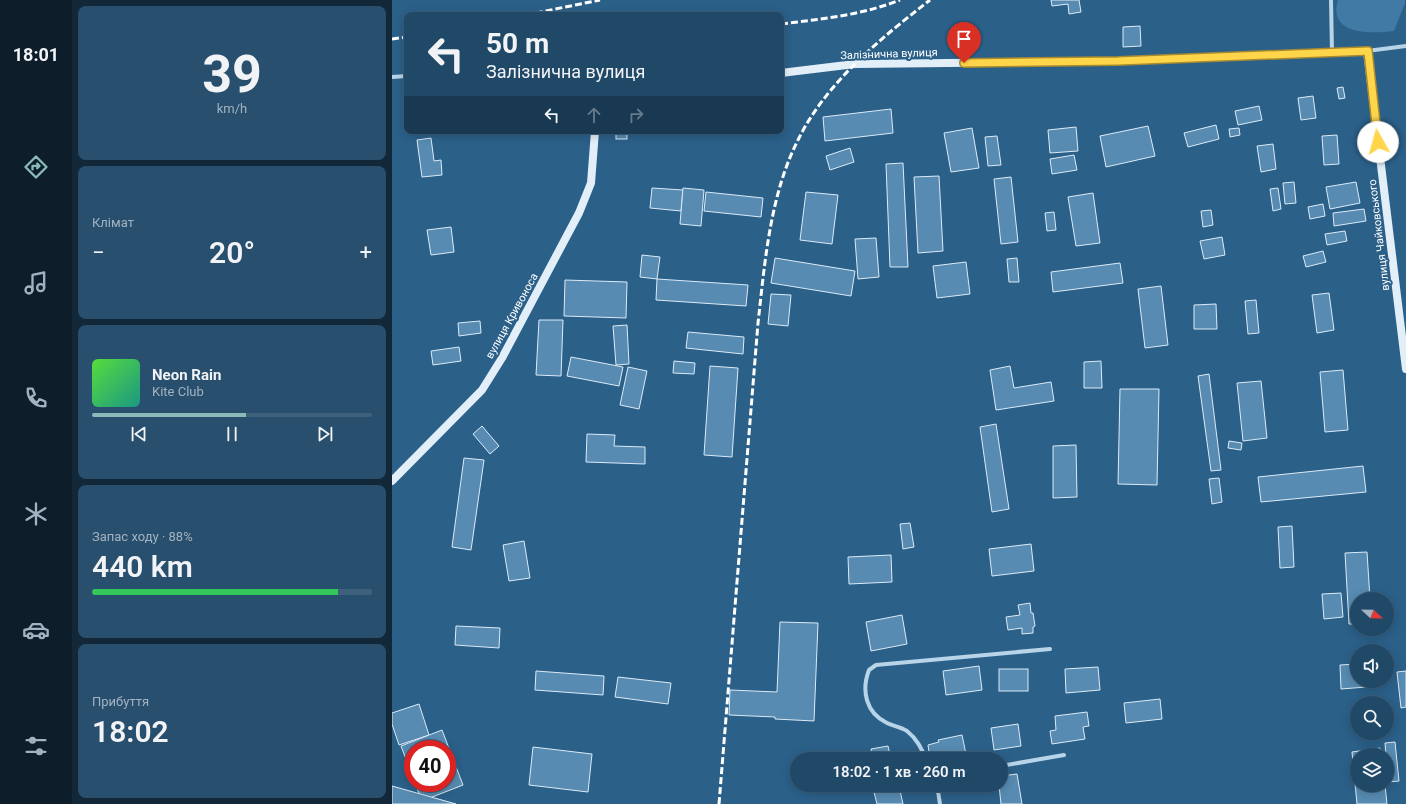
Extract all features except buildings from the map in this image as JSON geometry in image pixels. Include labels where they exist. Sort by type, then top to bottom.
[{"type":"street","points":[[1331,0],[1332,52]]},
{"type":"street","name":"Залізнична вулиця","points":[[784,73],[855,64],[1118,61],[1368,51],[1406,46]]},
{"type":"street","name":"вулиця Чайковського","points":[[1368,51],[1406,369]]},
{"type":"street","points":[[392,77],[404,76]]},
{"type":"street","name":"вулиця Кривоноса","points":[[392,481],[482,390],[502,358],[580,213],[591,183],[596,134]]},
{"type":"street","points":[[923,752],[918,741],[905,730],[888,724],[876,717],[870,708],[865,688],[869,670],[876,665],[1050,649]]},
{"type":"street","points":[[1008,765],[1064,755]]},
{"type":"street","points":[[938,792],[940,804]]},
{"type":"shaded area","points":[[1338,0],[1405,0],[1405,3],[1394,31],[1363,32],[1353,30],[1345,26],[1339,20],[1336,12]]},
{"type":"railway","points":[[541,12],[600,0]]},
{"type":"railway","points":[[784,24],[856,13],[900,0]]},
{"type":"railway","points":[[719,804],[758,323],[766,252],[781,182],[789,159],[799,138],[824,98],[874,46],[930,0]]},
{"type":"railway","points":[[392,39],[404,37]]},
{"type":"route","points":[[964,63],[1118,61],[1368,51],[1378,142]]}]
